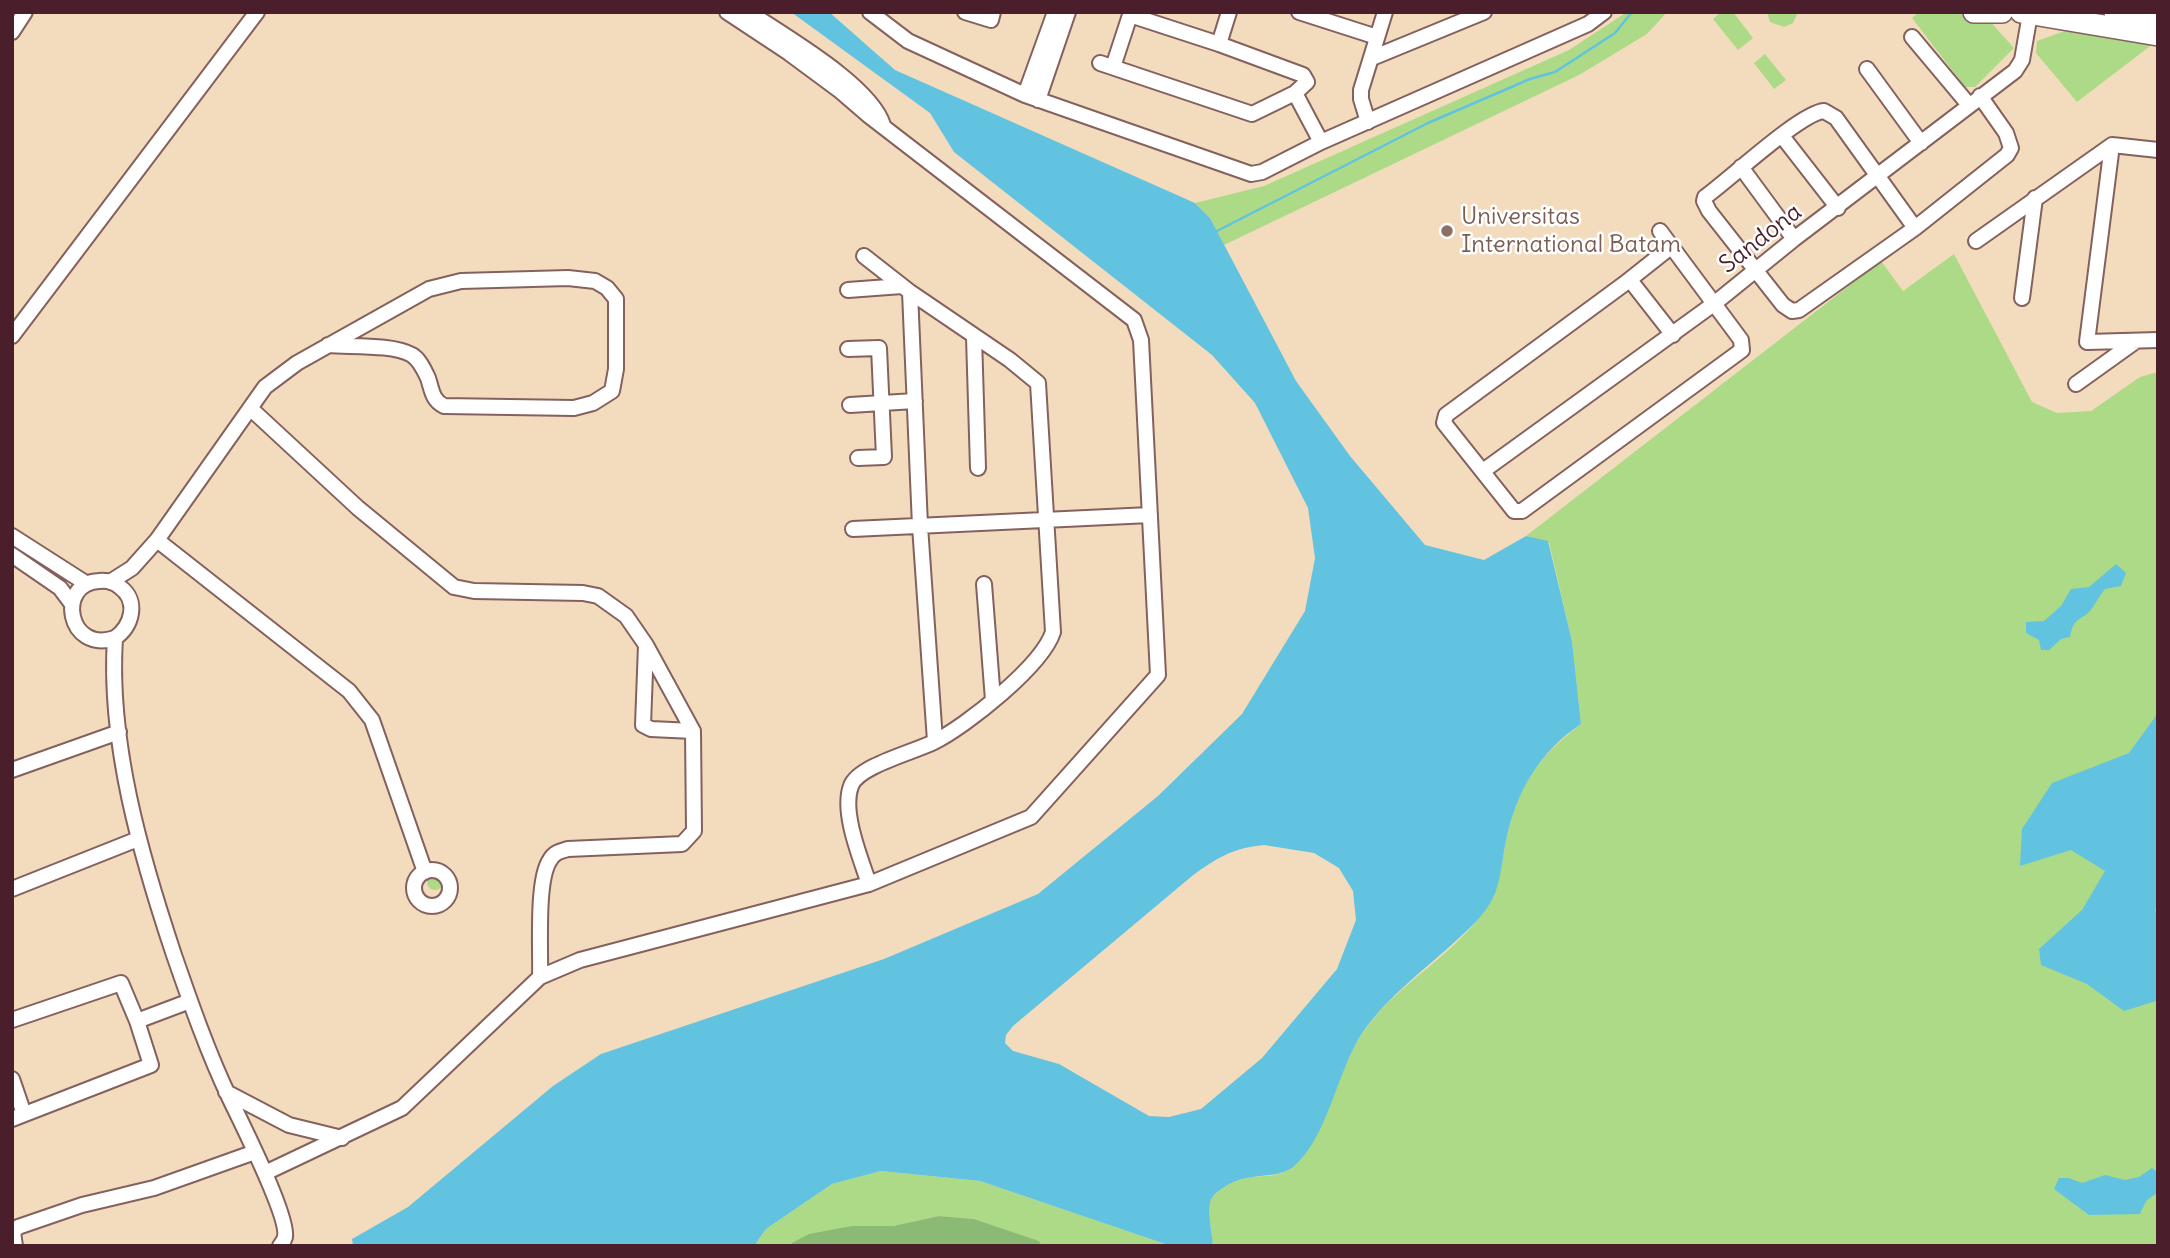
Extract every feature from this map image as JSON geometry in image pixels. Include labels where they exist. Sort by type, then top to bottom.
[{"type":"highway","points":[[1974,12],[2002,12]]},
{"type":"highway","points":[[2115,12],[2158,21]]},
{"type":"highway","points":[[2025,13],[2158,35]]},
{"type":"street","points":[[12,32],[25,12]]},
{"type":"street","points":[[12,336],[257,12]]},
{"type":"street","points":[[265,1174],[402,1108],[540,977],[580,960],[869,884],[1031,817],[1158,675],[1141,340],[1134,320],[799,61],[727,12]]},
{"type":"street","points":[[749,12],[846,79],[880,113],[884,127]]},
{"type":"street","points":[[870,12],[908,41],[1031,98],[1246,174],[1262,172],[1321,142],[1588,24],[1604,12]]},
{"type":"street","points":[[965,12],[990,20],[993,12]]},
{"type":"street","points":[[1219,44],[1229,12]]},
{"type":"street","points":[[1299,12],[1377,37]]},
{"type":"street","points":[[1368,122],[1361,90],[1385,12]]},
{"type":"street","points":[[1454,12],[1478,15]]},
{"type":"street","name":"Sandona","points":[[1483,471],[1757,272],[1794,239],[2015,71],[2022,60],[2025,13]]},
{"type":"street","points":[[1130,14],[1303,75],[1307,82],[1295,93],[1252,114],[1107,65],[1130,14]]},
{"type":"street","points":[[1372,58],[1478,15]]},
{"type":"street","points":[[1031,98],[1060,16]]},
{"type":"street","points":[[1912,37],[2006,133],[2011,148],[2007,155],[1915,228],[1796,311],[1783,305],[1704,201],[1705,197],[1782,136],[1817,112],[1828,111],[1836,118],[1915,228]]},
{"type":"street","points":[[1867,69],[1921,143]]},
{"type":"street","points":[[1295,93],[1321,142]]},
{"type":"street","points":[[1782,136],[1838,208]]},
{"type":"street","points":[[1976,241],[2112,145],[2158,150]]},
{"type":"street","points":[[2112,145],[2087,342],[2158,340]]},
{"type":"street","points":[[1741,167],[1794,239]]},
{"type":"street","points":[[2022,298],[2035,198]]},
{"type":"street","points":[[1660,231],[1672,246],[1715,303],[1743,345],[1738,353],[1522,511],[1514,511],[1444,424],[1446,415],[1672,246]]},
{"type":"street","points":[[864,256],[1038,383],[1053,632],[1049,644],[1041,654],[993,701],[936,741],[862,772],[851,784],[848,808],[869,884]]},
{"type":"street","points":[[110,582],[132,568],[157,540],[265,387],[297,363],[328,345],[429,289],[461,281],[568,278],[595,281],[607,288],[616,299],[617,369],[612,391],[593,403],[574,408],[444,406],[435,399],[423,368],[403,351],[328,345]]},
{"type":"street","points":[[1630,280],[1673,335]]},
{"type":"street","points":[[848,290],[906,289]]},
{"type":"street","points":[[906,289],[936,741]]},
{"type":"street","points":[[974,337],[978,468]]},
{"type":"street","points":[[2076,384],[2137,340]]},
{"type":"street","points":[[848,349],[879,348],[884,457],[858,458]]},
{"type":"street","points":[[850,405],[915,401]]},
{"type":"street","points":[[250,408],[358,508],[454,587],[474,592],[583,593],[598,596],[626,616],[646,645],[693,731],[694,831],[689,839],[681,844],[568,849],[556,852],[543,877],[540,977]]},
{"type":"street","points":[[853,529],[1150,515]]},
{"type":"street","points":[[12,536],[87,584]]},
{"type":"street","points":[[157,540],[349,691],[372,720],[425,872]]},
{"type":"street","points":[[12,555],[60,588],[72,604]]},
{"type":"street","points":[[124,591],[132,568]]},
{"type":"street","points":[[103,580],[110,582],[124,591],[132,607],[128,625],[108,639],[85,635],[78,629],[72,613],[72,604],[75,596],[87,584],[103,580]]},
{"type":"street","points":[[984,584],[993,701]]},
{"type":"street","points":[[108,639],[119,732],[138,839],[152,890],[190,1001],[226,1092],[265,1174],[285,1228],[285,1237],[280,1246]]},
{"type":"street","points":[[646,645],[643,725],[651,729],[693,731]]},
{"type":"street","points":[[12,770],[119,732]]},
{"type":"street","points":[[12,889],[138,839]]},
{"type":"street","points":[[12,1020],[121,983],[137,1021],[150,1066],[18,1117],[12,1079]]},
{"type":"street","points":[[137,1021],[190,1001]]},
{"type":"street","points":[[226,1092],[289,1125],[342,1138]]},
{"type":"street","points":[[15,1246],[13,1232],[18,1227],[82,1205],[154,1188],[255,1152]]},
{"type":"green space","points":[[1627,12],[1667,12],[1647,34],[1579,75],[1224,245],[1210,218],[1195,203],[1264,186],[1569,50]]},
{"type":"green space","points":[[1721,12],[1733,12],[1753,38],[1738,50],[1713,19]]},
{"type":"green space","points":[[1767,12],[1798,12],[1793,23],[1784,27],[1770,22]]},
{"type":"green space","points":[[1919,12],[1951,12],[1988,19],[2014,48],[1975,87],[1965,87],[1912,18]]},
{"type":"green space","points":[[2076,27],[2158,40],[2077,102],[2036,53],[2037,41]]},
{"type":"green space","points":[[1765,54],[1786,80],[1774,89],[1754,63]]},
{"type":"green space","points":[[1954,254],[2032,402],[2057,413],[2091,411],[2140,377],[2158,372],[2158,1246],[1213,1246],[1209,1213],[1213,1196],[1240,1179],[1284,1172],[1299,1160],[1315,1136],[1349,1056],[1367,1027],[1396,995],[1460,939],[1487,907],[1497,885],[1510,826],[1522,791],[1539,763],[1581,724],[1572,641],[1549,542],[1526,536],[1881,261],[1903,291]]},
{"type":"green space","points":[[432,874],[438,874],[443,882],[441,888],[432,890],[427,885],[427,879]]},
{"type":"green space","points":[[881,1171],[980,1181],[1171,1246],[1042,1246],[1038,1241],[974,1219],[939,1216],[893,1226],[852,1226],[793,1243],[792,1246],[754,1246],[766,1229],[832,1184]]},
{"type":"green space","points":[[939,1216],[974,1219],[1039,1241],[1042,1246],[792,1246],[792,1243],[809,1234],[852,1226],[893,1226]]},
{"type":"water","points":[[791,12],[829,12],[895,70],[1195,203],[1210,218],[1296,381],[1350,456],[1425,545],[1484,560],[1526,536],[1548,541],[1572,641],[1581,724],[1541,760],[1523,790],[1510,823],[1500,878],[1493,898],[1473,925],[1391,999],[1368,1026],[1350,1055],[1323,1124],[1305,1155],[1286,1171],[1242,1179],[1213,1196],[1209,1213],[1213,1246],[1171,1246],[980,1181],[881,1171],[832,1184],[766,1229],[754,1246],[353,1246],[352,1239],[408,1207],[553,1086],[601,1054],[884,959],[1038,894],[1158,796],[1242,714],[1305,611],[1315,558],[1308,508],[1255,403],[1212,355],[954,152],[930,113]],"holes":[[[1264,845],[1314,853],[1339,868],[1353,891],[1356,920],[1337,969],[1262,1058],[1201,1109],[1169,1117],[1149,1116],[1059,1064],[1013,1051],[1005,1043],[1006,1035],[1013,1026],[1209,864],[1234,851],[1253,846]]]},
{"type":"water","points":[[2116,564],[2126,573],[2121,586],[2105,589],[2089,612],[2075,623],[2070,637],[2061,639],[2049,650],[2041,650],[2039,640],[2026,633],[2026,622],[2044,621],[2061,606],[2071,589],[2089,587]]},
{"type":"water","points":[[2158,713],[2158,902],[2155,910],[2158,918],[2158,998],[2124,1011],[2087,984],[2041,965],[2039,949],[2082,910],[2105,871],[2071,850],[2020,866],[2022,829],[2052,783],[2129,753]]},
{"type":"water","points":[[2152,1168],[2158,1172],[2158,1192],[2146,1201],[2140,1214],[2089,1215],[2054,1189],[2059,1178],[2069,1178],[2082,1183],[2105,1175],[2125,1180],[2139,1177]]},
{"type":"waterway","points":[[1217,231],[1428,123],[1530,79],[1555,72],[1615,33],[1632,12]]},
{"type":"place","name":"Universitas International Batam","points":[[1447,231]]}]
